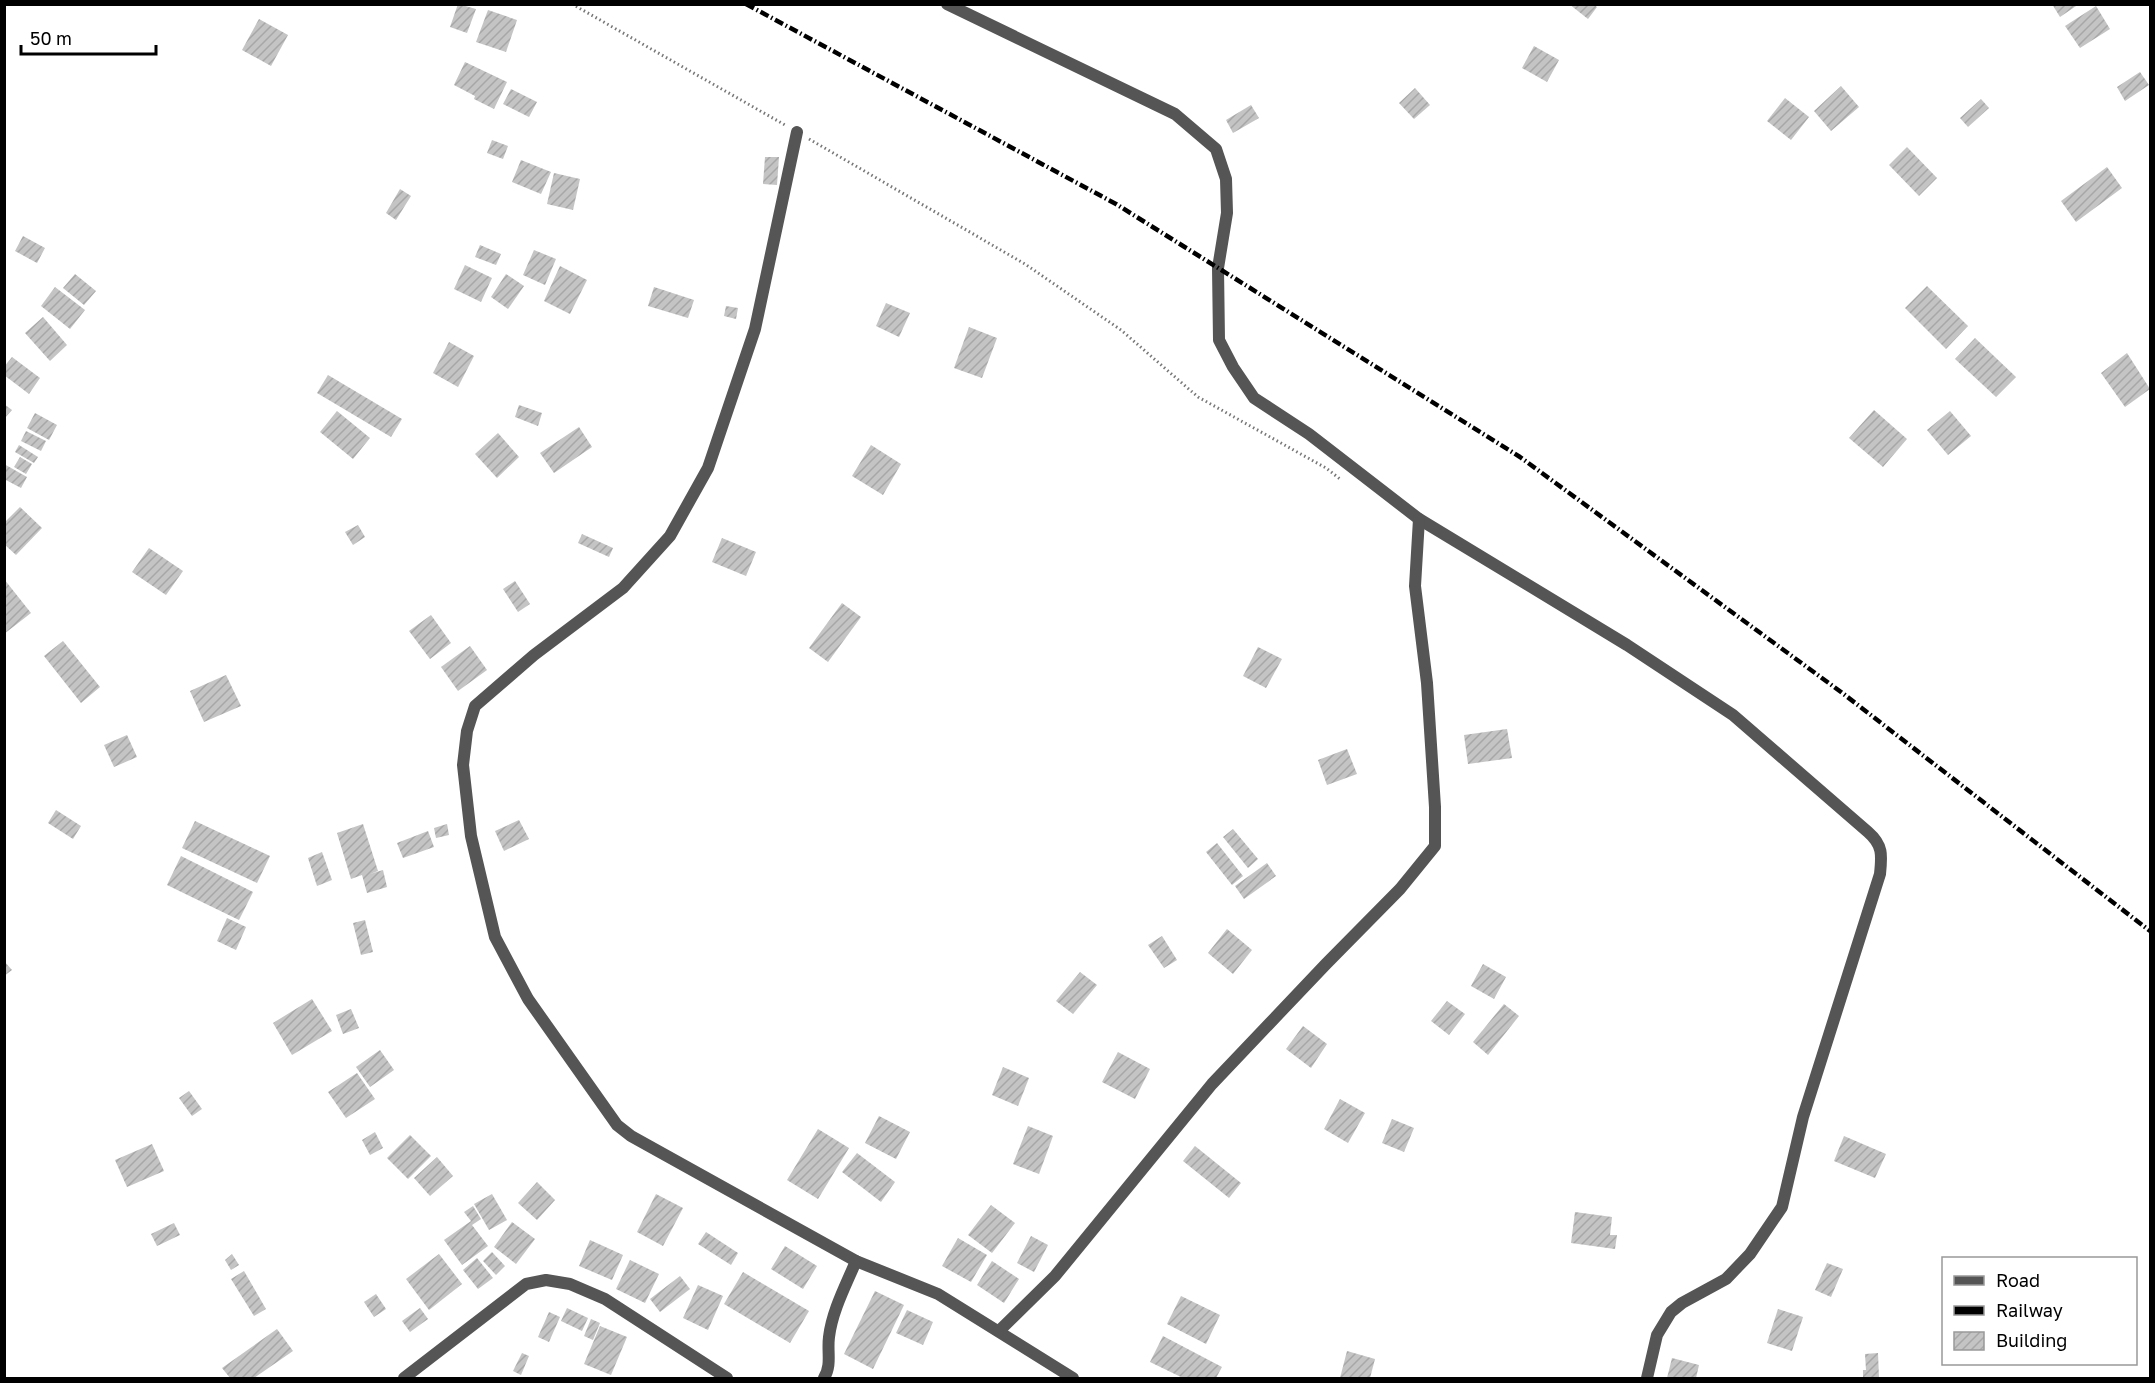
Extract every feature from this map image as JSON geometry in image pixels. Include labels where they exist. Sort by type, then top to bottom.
[{"type":"street","points":[[947,4],[1175,114],[1216,149],[1226,179],[1227,213],[1218,268],[1219,339],[1233,367],[1254,398],[1309,434],[1419,519],[1628,645],[1732,715],[1880,844],[1882,854],[1880,874],[1803,1117],[1782,1207],[1750,1254],[1726,1279],[1682,1303],[1671,1312],[1657,1335],[1647,1378]]},
{"type":"street","points":[[797,132],[755,329],[708,468],[669,536],[623,588],[534,655],[475,706],[466,731],[464,765],[471,836],[495,937],[528,999],[617,1125],[631,1136],[855,1261],[938,1294],[1073,1378]]},
{"type":"street","points":[[999,1331],[1055,1276],[1212,1084],[1400,889],[1435,846],[1436,807],[1427,683],[1415,586],[1419,519]]},
{"type":"street","points":[[824,1378],[829,1371],[828,1338],[855,1261]]},
{"type":"street","points":[[404,1378],[526,1284],[546,1280],[570,1284],[604,1299],[727,1378]]},
{"type":"path","points":[[572,4],[1025,264],[1121,330],[1198,397],[1326,468],[1344,482]]},
{"type":"building","points":[[458,4],[476,9],[467,33],[450,27]]},
{"type":"building","points":[[1569,4],[1593,4],[1597,7],[1588,19]]},
{"type":"building","points":[[2052,4],[2079,4],[2060,17]]},
{"type":"building","points":[[2096,6],[2110,29],[2080,48],[2065,26]]},
{"type":"building","points":[[488,10],[517,20],[506,52],[476,42]]},
{"type":"building","points":[[259,19],[288,35],[271,66],[242,50]]},
{"type":"building","points":[[1534,46],[1559,60],[1547,82],[1522,68]]},
{"type":"building","points":[[465,62],[507,82],[494,109],[454,85]]},
{"type":"building","points":[[2140,72],[2149,85],[2125,101],[2117,87]]},
{"type":"building","points":[[1841,86],[1859,107],[1831,131],[1814,111]]},
{"type":"building","points":[[1415,88],[1430,105],[1414,119],[1399,103]]},
{"type":"building","points":[[511,89],[537,102],[529,117],[503,104]]},
{"type":"building","points":[[1785,98],[1809,117],[1791,140],[1767,121]]},
{"type":"building","points":[[1981,99],[1989,108],[1968,127],[1960,118]]},
{"type":"building","points":[[1251,105],[1259,118],[1233,133],[1226,120]]},
{"type":"building","points":[[492,140],[508,146],[503,159],[487,153]]},
{"type":"building","points":[[1907,147],[1937,178],[1919,196],[1889,165]]},
{"type":"building","points":[[765,157],[779,157],[777,185],[763,184]]},
{"type":"building","points":[[521,160],[551,172],[541,194],[512,182]]},
{"type":"building","points":[[2107,167],[2122,188],[2076,222],[2061,201]]},
{"type":"building","points":[[554,173],[580,179],[573,210],[547,204]]},
{"type":"building","points":[[400,189],[411,196],[396,220],[386,213]]},
{"type":"building","points":[[23,236],[45,248],[37,263],[15,251]]},
{"type":"building","points":[[480,245],[501,254],[496,265],[475,257]]},
{"type":"building","points":[[534,250],[556,259],[545,285],[523,275]]},
{"type":"building","points":[[465,265],[492,278],[481,302],[454,289]]},
{"type":"building","points":[[560,266],[587,280],[570,314],[544,301]]},
{"type":"building","points":[[75,274],[96,291],[84,305],[63,288]]},
{"type":"building","points":[[506,274],[524,286],[508,309],[491,297]]},
{"type":"building","points":[[1927,286],[1968,326],[1946,349],[1905,308]]},
{"type":"building","points":[[55,287],[85,310],[70,329],[41,306]]},
{"type":"building","points":[[654,287],[694,300],[688,318],[648,306]]},
{"type":"building","points":[[886,303],[910,313],[899,337],[876,326]]},
{"type":"building","points":[[726,306],[738,308],[736,319],[724,316]]},
{"type":"building","points":[[43,317],[67,345],[50,361],[25,333]]},
{"type":"building","points":[[969,327],[997,338],[982,378],[954,368]]},
{"type":"building","points":[[1975,338],[2016,377],[1996,397],[1955,359]]},
{"type":"building","points":[[449,342],[474,356],[458,387],[433,373]]},
{"type":"building","points":[[2127,353],[2150,389],[2125,407],[2101,373]]},
{"type":"building","points":[[12,357],[40,378],[29,394],[4,375],[4,367]]},
{"type":"building","points":[[328,375],[402,419],[391,437],[317,393]]},
{"type":"building","points":[[4,404],[12,410],[4,419]]},
{"type":"building","points":[[519,405],[542,413],[538,426],[515,417]]},
{"type":"building","points":[[1874,410],[1907,439],[1883,467],[1849,438]]},
{"type":"building","points":[[337,411],[370,438],[353,459],[320,432]]},
{"type":"building","points":[[1950,411],[1971,436],[1948,455],[1927,430]]},
{"type":"building","points":[[35,413],[57,425],[49,440],[27,428]]},
{"type":"building","points":[[579,427],[592,447],[554,473],[540,453]]},
{"type":"building","points":[[26,431],[46,441],[41,451],[21,441]]},
{"type":"building","points":[[498,433],[519,457],[497,478],[475,454]]},
{"type":"building","points":[[19,445],[38,457],[34,463],[15,452]]},
{"type":"building","points":[[871,445],[901,464],[883,495],[852,476]]},
{"type":"building","points":[[20,457],[32,464],[26,474],[14,467]]},
{"type":"building","points":[[4,464],[27,477],[21,488],[4,479]]},
{"type":"building","points":[[20,507],[42,528],[16,555],[4,544],[4,523]]},
{"type":"building","points":[[358,525],[365,537],[353,545],[345,532]]},
{"type":"building","points":[[582,534],[613,548],[609,557],[578,543]]},
{"type":"building","points":[[722,538],[756,552],[746,576],[712,562]]},
{"type":"building","points":[[149,548],[183,571],[166,595],[132,572]]},
{"type":"building","points":[[4,579],[31,613],[4,634]]},
{"type":"building","points":[[515,581],[530,604],[518,612],[503,589]]},
{"type":"building","points":[[842,603],[861,617],[828,662],[809,648]]},
{"type":"building","points":[[431,615],[451,643],[430,659],[409,631]]},
{"type":"building","points":[[63,641],[100,687],[81,703],[44,656]]},
{"type":"building","points":[[470,646],[487,670],[458,691],[441,667]]},
{"type":"building","points":[[1258,647],[1282,659],[1266,688],[1243,676]]},
{"type":"building","points":[[226,675],[241,706],[204,722],[190,691]]},
{"type":"building","points":[[1507,729],[1512,758],[1468,764],[1464,735]]},
{"type":"building","points":[[127,735],[137,757],[114,767],[104,745]]},
{"type":"building","points":[[1347,749],[1357,774],[1327,785],[1318,760]]},
{"type":"building","points":[[56,810],[81,826],[73,839],[48,823]]},
{"type":"building","points":[[519,820],[529,839],[504,851],[495,831]]},
{"type":"building","points":[[195,821],[270,856],[257,883],[182,848]]},
{"type":"building","points":[[363,824],[378,871],[370,874],[383,870],[387,887],[367,893],[362,875],[351,879],[337,833]]},
{"type":"building","points":[[447,824],[449,835],[436,838],[434,828]]},
{"type":"building","points":[[1233,829],[1258,859],[1248,868],[1223,837]]},
{"type":"building","points":[[428,831],[434,847],[403,858],[397,843]]},
{"type":"building","points":[[1217,843],[1243,876],[1232,885],[1206,852]]},
{"type":"building","points":[[322,852],[332,880],[317,886],[308,858]]},
{"type":"building","points":[[181,856],[253,892],[239,920],[167,885]]},
{"type":"building","points":[[1267,863],[1276,876],[1244,899],[1235,886]]},
{"type":"building","points":[[227,918],[246,927],[236,950],[217,941]]},
{"type":"building","points":[[365,920],[373,952],[361,955],[353,923]]},
{"type":"building","points":[[1227,929],[1252,950],[1233,974],[1208,953]]},
{"type":"building","points":[[1162,936],[1177,960],[1164,968],[1148,945]]},
{"type":"building","points":[[4,961],[12,970],[4,976]]},
{"type":"building","points":[[1483,964],[1506,977],[1494,999],[1471,986]]},
{"type":"building","points":[[1080,972],[1097,985],[1073,1014],[1056,1001]]},
{"type":"building","points":[[312,999],[332,1031],[292,1055],[273,1023]]},
{"type":"building","points":[[1447,1001],[1465,1014],[1449,1035],[1431,1021]]},
{"type":"building","points":[[1504,1004],[1519,1016],[1488,1055],[1473,1042]]},
{"type":"building","points":[[351,1009],[359,1028],[343,1034],[336,1015]]},
{"type":"building","points":[[1303,1026],[1327,1044],[1311,1068],[1286,1049]]},
{"type":"building","points":[[380,1050],[394,1070],[370,1087],[356,1067]]},
{"type":"building","points":[[1118,1052],[1150,1069],[1135,1099],[1102,1082]]},
{"type":"building","points":[[1003,1067],[1029,1078],[1018,1106],[992,1095]]},
{"type":"building","points":[[357,1073],[375,1099],[346,1118],[328,1092]]},
{"type":"building","points":[[189,1091],[202,1109],[192,1116],[179,1098]]},
{"type":"building","points":[[1340,1099],[1365,1113],[1348,1143],[1324,1129]]},
{"type":"building","points":[[879,1116],[910,1132],[896,1159],[865,1143]]},
{"type":"building","points":[[1392,1119],[1414,1128],[1404,1152],[1382,1143]]},
{"type":"building","points":[[1028,1126],[1053,1136],[1039,1174],[1013,1164]]},
{"type":"building","points":[[818,1129],[849,1148],[818,1199],[787,1180]]},
{"type":"building","points":[[375,1132],[383,1148],[370,1155],[362,1140]]},
{"type":"building","points":[[410,1135],[431,1156],[408,1179],[387,1158]]},
{"type":"building","points":[[1844,1136],[1886,1154],[1875,1178],[1834,1161]]},
{"type":"building","points":[[152,1144],[164,1171],[127,1187],[115,1160]]},
{"type":"building","points":[[1195,1146],[1241,1183],[1229,1198],[1183,1161]]},
{"type":"building","points":[[857,1153],[895,1182],[881,1202],[842,1172]]},
{"type":"building","points":[[437,1157],[453,1176],[430,1196],[414,1178]]},
{"type":"building","points":[[537,1182],[555,1200],[537,1220],[518,1203]]},
{"type":"building","points":[[492,1194],[507,1220],[489,1230],[474,1204]]},
{"type":"building","points":[[656,1194],[683,1208],[663,1246],[637,1232]]},
{"type":"building","points":[[991,1205],[1015,1223],[992,1253],[968,1235]]},
{"type":"building","points":[[473,1206],[481,1219],[472,1225],[488,1246],[462,1265],[444,1240],[471,1221],[464,1212]]},
{"type":"building","points":[[1575,1212],[1612,1217],[1610,1235],[1617,1235],[1615,1249],[1571,1243]]},
{"type":"building","points":[[512,1222],[535,1239],[516,1264],[494,1247]]},
{"type":"building","points":[[174,1223],[180,1235],[157,1246],[151,1234]]},
{"type":"building","points":[[706,1232],[738,1253],[731,1265],[698,1244]]},
{"type":"building","points":[[1031,1236],[1048,1245],[1034,1272],[1017,1263]]},
{"type":"building","points":[[958,1238],[987,1255],[971,1282],[942,1266]]},
{"type":"building","points":[[590,1240],[623,1255],[612,1280],[579,1266]]},
{"type":"building","points":[[785,1246],[817,1266],[803,1289],[771,1269]]},
{"type":"building","points":[[492,1252],[505,1266],[496,1275],[483,1261]]},
{"type":"building","points":[[232,1254],[239,1265],[231,1270],[225,1260]]},
{"type":"building","points":[[439,1254],[462,1284],[429,1310],[406,1279]]},
{"type":"building","points":[[477,1258],[493,1278],[478,1289],[463,1270]]},
{"type":"building","points":[[630,1260],[659,1274],[645,1303],[616,1289]]},
{"type":"building","points":[[992,1261],[1019,1279],[1004,1303],[977,1285]]},
{"type":"building","points":[[1827,1263],[1843,1269],[1831,1297],[1815,1290]]},
{"type":"building","points":[[244,1271],[266,1309],[254,1316],[231,1279]]},
{"type":"building","points":[[743,1272],[809,1311],[790,1343],[724,1304]]},
{"type":"building","points":[[680,1276],[690,1289],[660,1312],[650,1299]]},
{"type":"building","points":[[698,1285],[723,1296],[708,1330],[683,1318]]},
{"type":"building","points":[[875,1291],[904,1305],[873,1369],[844,1354]]},
{"type":"building","points":[[376,1294],[386,1309],[374,1317],[364,1302]]},
{"type":"building","points":[[1181,1296],[1220,1315],[1206,1344],[1167,1324]]},
{"type":"building","points":[[420,1308],[428,1319],[410,1332],[402,1321]]},
{"type":"building","points":[[567,1308],[588,1318],[582,1331],[561,1321]]},
{"type":"building","points":[[1778,1309],[1803,1317],[1792,1351],[1767,1343]]},
{"type":"building","points":[[907,1310],[933,1322],[923,1345],[896,1333]]},
{"type":"building","points":[[549,1312],[560,1317],[549,1342],[538,1337]]},
{"type":"building","points":[[591,1319],[600,1323],[593,1340],[584,1336]]},
{"type":"building","points":[[600,1326],[627,1337],[611,1375],[584,1364]]},
{"type":"building","points":[[277,1329],[293,1351],[254,1378],[230,1378],[222,1368]]},
{"type":"building","points":[[1163,1336],[1222,1367],[1216,1378],[1183,1378],[1150,1362]]},
{"type":"building","points":[[1347,1351],[1375,1359],[1370,1378],[1340,1378]]},
{"type":"building","points":[[522,1353],[529,1356],[521,1375],[513,1371]]},
{"type":"building","points":[[1878,1353],[1879,1378],[1863,1378],[1863,1370],[1866,1370],[1865,1354]]},
{"type":"building","points":[[1672,1358],[1699,1365],[1696,1378],[1667,1378]]},
{"type":"railway","points":[[746,4],[1116,204],[1520,457],[1841,692],[2150,931]]}]
